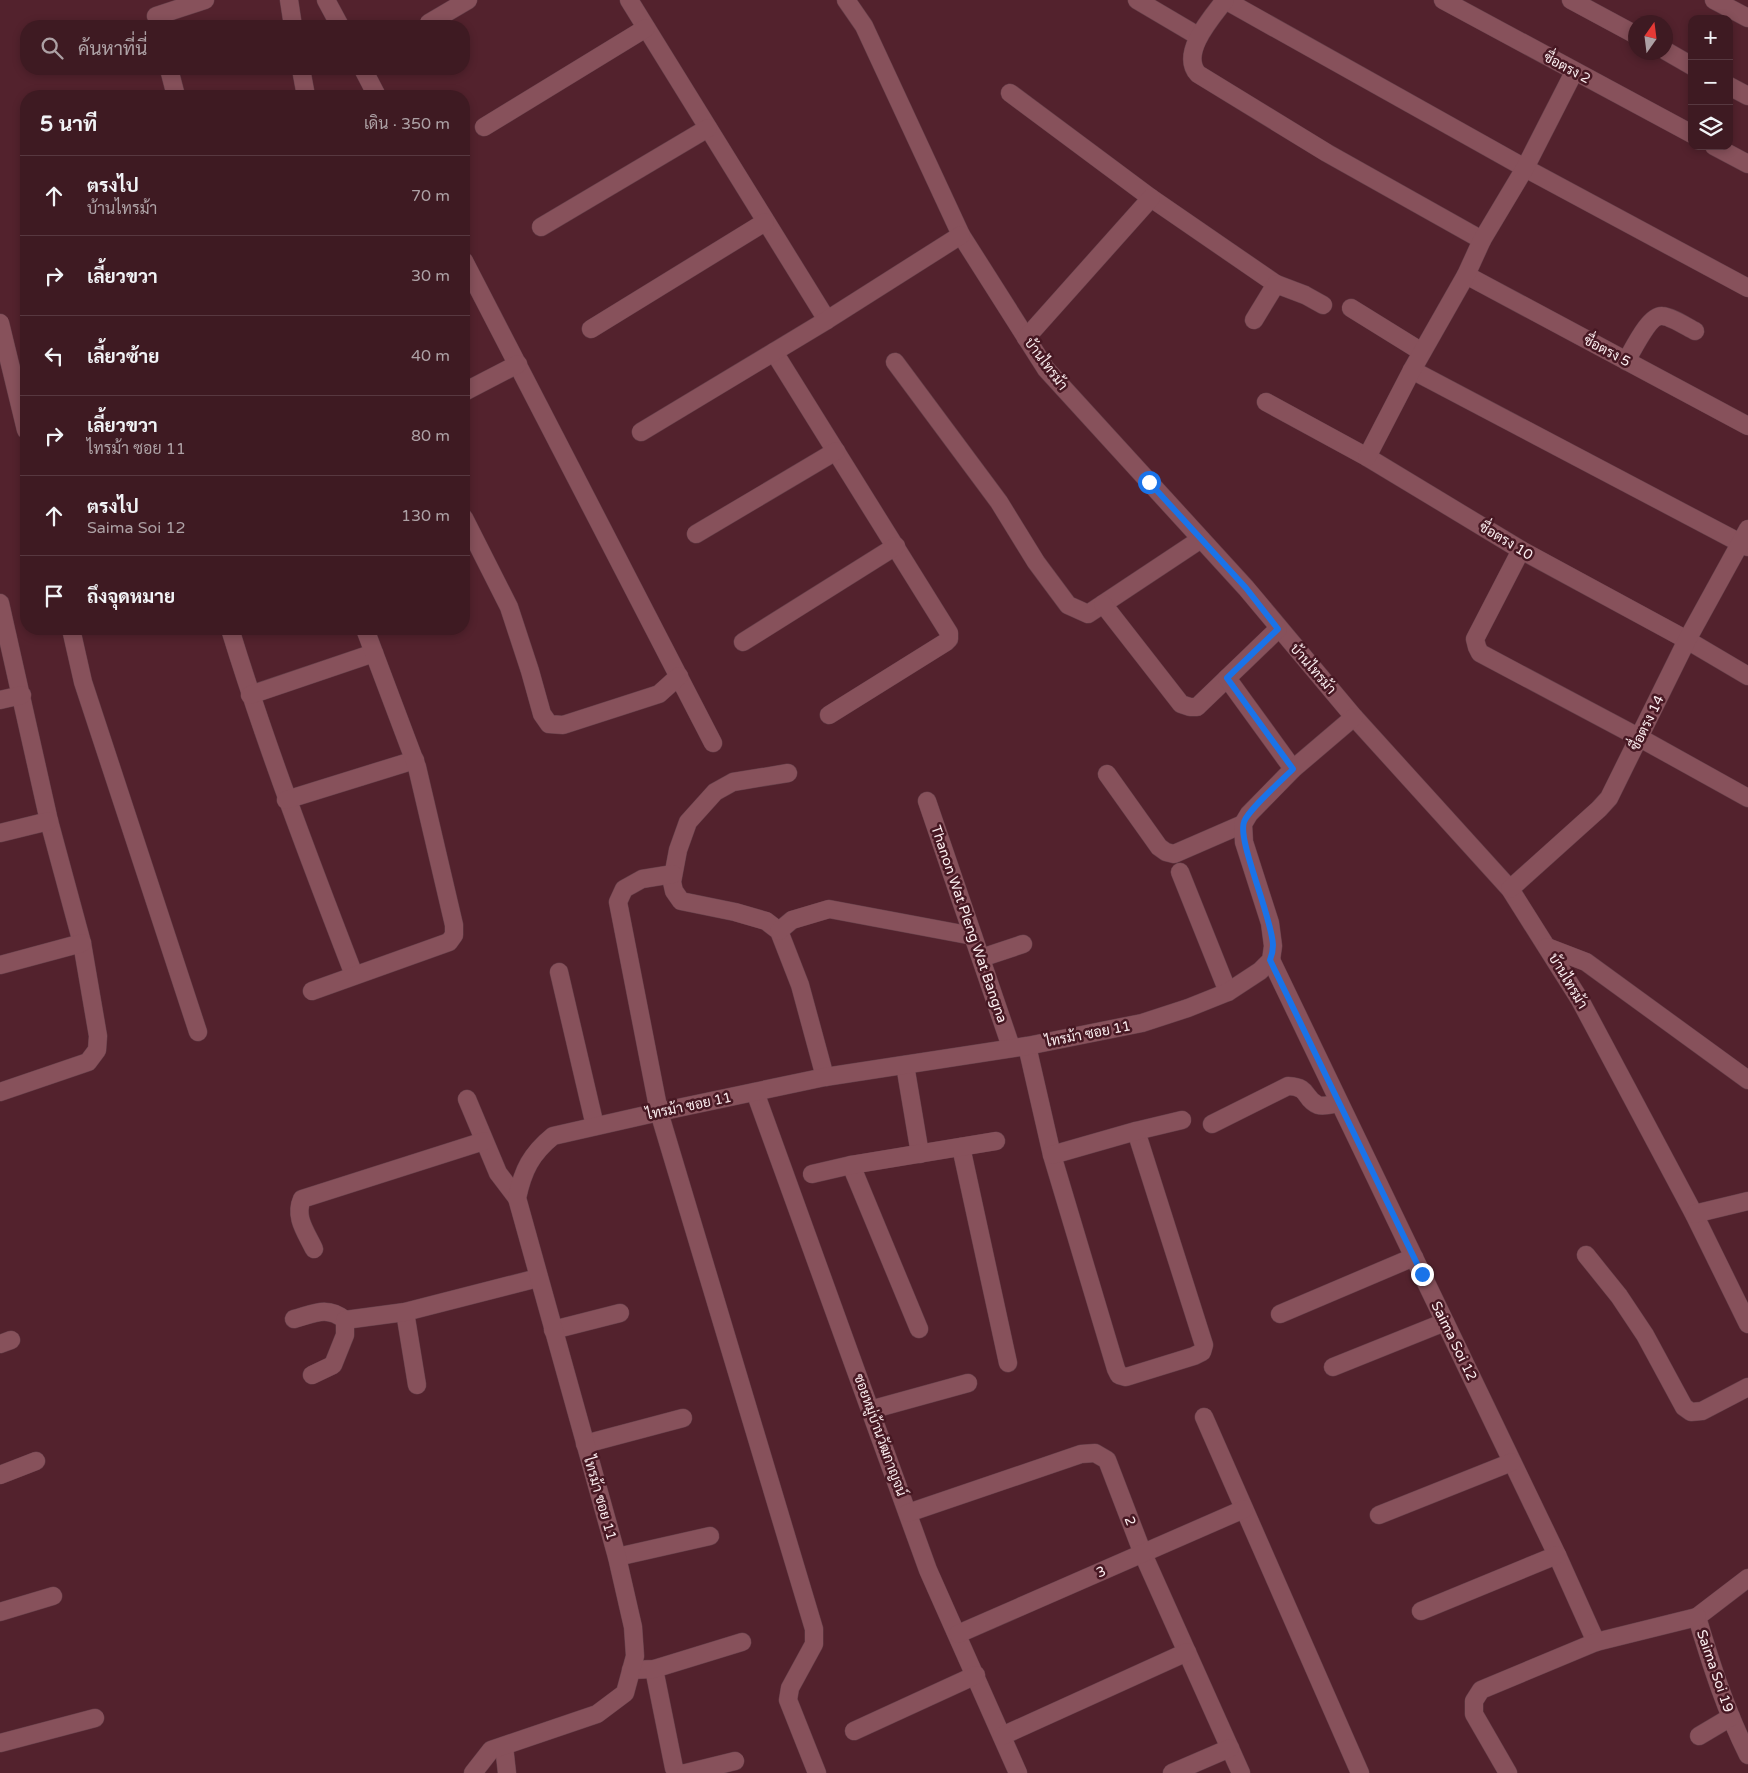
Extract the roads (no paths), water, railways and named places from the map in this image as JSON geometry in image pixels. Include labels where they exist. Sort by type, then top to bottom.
[{"type":"street","points":[[156,14],[205,0]]},
{"type":"street","points":[[289,0],[292,20]]},
{"type":"street","points":[[326,0],[337,20]]},
{"type":"street","points":[[434,20],[468,0]]},
{"type":"street","points":[[629,0],[827,320]]},
{"type":"street","name":"บ้านไทรม้า","points":[[846,0],[867,33],[961,235],[1046,369],[1246,588],[1278,629],[1354,717],[1510,888],[1580,1000],[1694,1214],[1748,1324]]},
{"type":"street","points":[[1137,0],[1198,36]]},
{"type":"street","points":[[1482,240],[1326,153],[1198,74],[1194,69],[1192,57],[1198,36],[1225,0],[1525,168],[1748,288]]},
{"type":"street","name":"ซื่อตรง 2","points":[[1443,0],[1688,132]]},
{"type":"street","points":[[1571,0],[1628,31]]},
{"type":"street","points":[[1714,0],[1748,18]]},
{"type":"street","points":[[484,127],[646,28]]},
{"type":"street","points":[[1673,55],[1688,64]]},
{"type":"street","points":[[1367,457],[1412,370],[1466,275],[1482,240],[1525,168],[1574,72]]},
{"type":"street","points":[[171,75],[174,90]]},
{"type":"street","points":[[302,75],[305,90]]},
{"type":"street","points":[[366,75],[374,90]]},
{"type":"street","points":[[1733,88],[1748,96]]},
{"type":"street","points":[[1010,93],[1151,198],[1276,284],[1305,295],[1323,305]]},
{"type":"street","points":[[541,227],[708,128]]},
{"type":"street","points":[[1722,150],[1748,164]]},
{"type":"street","points":[[1026,338],[1151,198]]},
{"type":"street","points":[[591,329],[765,222]]},
{"type":"street","points":[[641,432],[827,320],[961,235]]},
{"type":"street","points":[[470,272],[713,743]]},
{"type":"street","name":"ซื่อตรง 5","points":[[1466,275],[1748,426]]},
{"type":"street","points":[[1254,320],[1276,284]]},
{"type":"street","points":[[1351,308],[1422,352]]},
{"type":"street","points":[[1626,361],[1649,323],[1656,317],[1664,316],[1695,331]]},
{"type":"street","points":[[0,323],[20,405]]},
{"type":"street","points":[[774,352],[949,633],[949,639],[829,715]]},
{"type":"street","points":[[895,362],[998,502],[1036,562],[1068,605],[1088,614],[1201,539]]},
{"type":"street","points":[[470,389],[518,364]]},
{"type":"street","points":[[1412,370],[1746,540]]},
{"type":"street","name":"ซื่อตรง 10","points":[[1266,402],[1367,457],[1521,550],[1687,640],[1748,676]]},
{"type":"street","points":[[696,534],[836,451]]},
{"type":"street","points":[[470,530],[509,607],[530,670],[542,714],[549,724],[562,725],[658,694],[679,676]]},
{"type":"street","name":"ซื่อตรง 14","points":[[1510,888],[1609,798],[1687,640],[1746,540]]},
{"type":"street","points":[[743,642],[896,546]]},
{"type":"street","points":[[1521,550],[1475,639],[1480,653],[1748,798]]},
{"type":"street","points":[[0,603],[2,619],[22,695],[49,821],[82,943],[98,1036],[97,1050],[88,1062],[0,1092]]},
{"type":"street","points":[[1103,604],[1180,704],[1190,707],[1197,707],[1278,629]]},
{"type":"street","points":[[72,635],[83,682],[198,1032]]},
{"type":"street","points":[[232,635],[286,800],[354,976]]},
{"type":"street","points":[[312,991],[449,942],[454,934],[454,925],[415,760],[367,635]]},
{"type":"street","points":[[250,694],[374,653]]},
{"type":"street","points":[[1227,678],[1293,769]]},
{"type":"street","points":[[0,700],[22,695]]},
{"type":"street","points":[[1270,960],[1273,946],[1270,923],[1244,842],[1243,824],[1249,814],[1293,769],[1354,717]]},
{"type":"street","points":[[286,800],[415,760]]},
{"type":"street","points":[[788,773],[733,782],[715,792],[688,822],[678,850],[672,882],[674,891],[681,901],[735,912],[766,921],[779,931],[800,985],[825,1077]]},
{"type":"street","points":[[1107,774],[1159,847],[1166,852],[1174,854],[1243,824]]},
{"type":"street","name":"Thanon Wat Pleng Wat Bangna","points":[[927,801],[981,958],[1019,1047],[1116,1369],[1119,1375],[1126,1377],[1194,1356],[1202,1352],[1204,1345],[1136,1131]]},
{"type":"street","points":[[0,833],[49,821]]},
{"type":"street","points":[[1180,872],[1228,992]]},
{"type":"street","points":[[673,874],[642,879],[624,889],[618,902],[659,1112],[814,1629],[814,1644],[790,1688],[788,1700],[817,1773]]},
{"type":"street","points":[[779,931],[792,920],[830,909],[973,936]]},
{"type":"street","points":[[0,965],[82,943]]},
{"type":"street","points":[[981,958],[1023,944]]},
{"type":"street","points":[[1547,946],[1586,962],[1748,1080]]},
{"type":"street","name":"ไทรม้า ซอย 11","points":[[473,1773],[491,1750],[597,1714],[625,1693],[635,1656],[633,1626],[617,1557],[517,1198],[526,1166],[540,1147],[554,1136],[825,1077],[1019,1047],[1142,1023],[1228,992],[1260,971],[1270,960]]},
{"type":"street","name":"Saima Soi 12","points":[[1270,960],[1557,1555],[1596,1642]]},
{"type":"street","points":[[559,972],[595,1126]]},
{"type":"street","points":[[905,1066],[920,1154]]},
{"type":"street","points":[[1212,1124],[1288,1086],[1297,1086],[1304,1089],[1318,1105],[1339,1103]]},
{"type":"street","name":"ซอยหมู่บ้านวัฒกาญจน์","points":[[755,1092],[928,1570],[976,1675],[1017,1773]]},
{"type":"street","points":[[467,1100],[498,1173],[517,1198]]},
{"type":"street","points":[[1052,1155],[1182,1120]]},
{"type":"street","points":[[314,1249],[299,1217],[299,1207],[302,1199],[484,1140]]},
{"type":"street","points":[[812,1174],[851,1165],[996,1141]]},
{"type":"street","points":[[961,1147],[1008,1364]]},
{"type":"street","points":[[851,1165],[919,1329]]},
{"type":"street","points":[[1694,1214],[1748,1201]]},
{"type":"street","points":[[1586,1255],[1619,1296],[1641,1329],[1684,1406],[1691,1412],[1702,1410],[1748,1387]]},
{"type":"street","points":[[1280,1314],[1414,1257]]},
{"type":"street","points":[[344,1320],[405,1312],[538,1278]]},
{"type":"street","points":[[294,1319],[324,1311],[337,1313],[344,1320],[345,1335],[333,1365],[312,1375]]},
{"type":"street","points":[[405,1312],[417,1385]]},
{"type":"street","points":[[553,1330],[620,1313]]},
{"type":"street","points":[[1333,1367],[1445,1322]]},
{"type":"street","points":[[870,1410],[968,1383]]},
{"type":"street","points":[[1204,1417],[1360,1773]]},
{"type":"street","points":[[585,1444],[684,1418]]},
{"type":"street","name":"2","points":[[908,1513],[1081,1454],[1095,1453],[1107,1460],[1143,1554],[1241,1773]]},
{"type":"street","points":[[0,1475],[36,1461]]},
{"type":"street","points":[[1379,1515],[1512,1462]]},
{"type":"street","name":"3","points":[[958,1634],[1244,1510]]},
{"type":"street","points":[[617,1557],[710,1536]]},
{"type":"street","points":[[1421,1610],[1557,1555]]},
{"type":"street","name":"Saima Soi 19","points":[[1748,1578],[1697,1618],[1712,1666],[1731,1717],[1748,1755]]},
{"type":"street","points":[[0,1612],[53,1596]]},
{"type":"street","points":[[1508,1773],[1474,1714],[1474,1701],[1481,1690],[1596,1642],[1697,1618]]},
{"type":"street","points":[[631,1670],[654,1669],[742,1642]]},
{"type":"street","points":[[1002,1736],[1188,1652]]},
{"type":"street","points":[[654,1669],[674,1768],[677,1772],[682,1773]]},
{"type":"street","points":[[854,1730],[976,1675]]},
{"type":"street","points":[[1699,1736],[1731,1717]]},
{"type":"street","points":[[0,1743],[96,1718]]},
{"type":"street","points":[[504,1746],[507,1773]]},
{"type":"street","points":[[1172,1773],[1230,1748]]},
{"type":"street","points":[[686,1773],[735,1761]]}]
